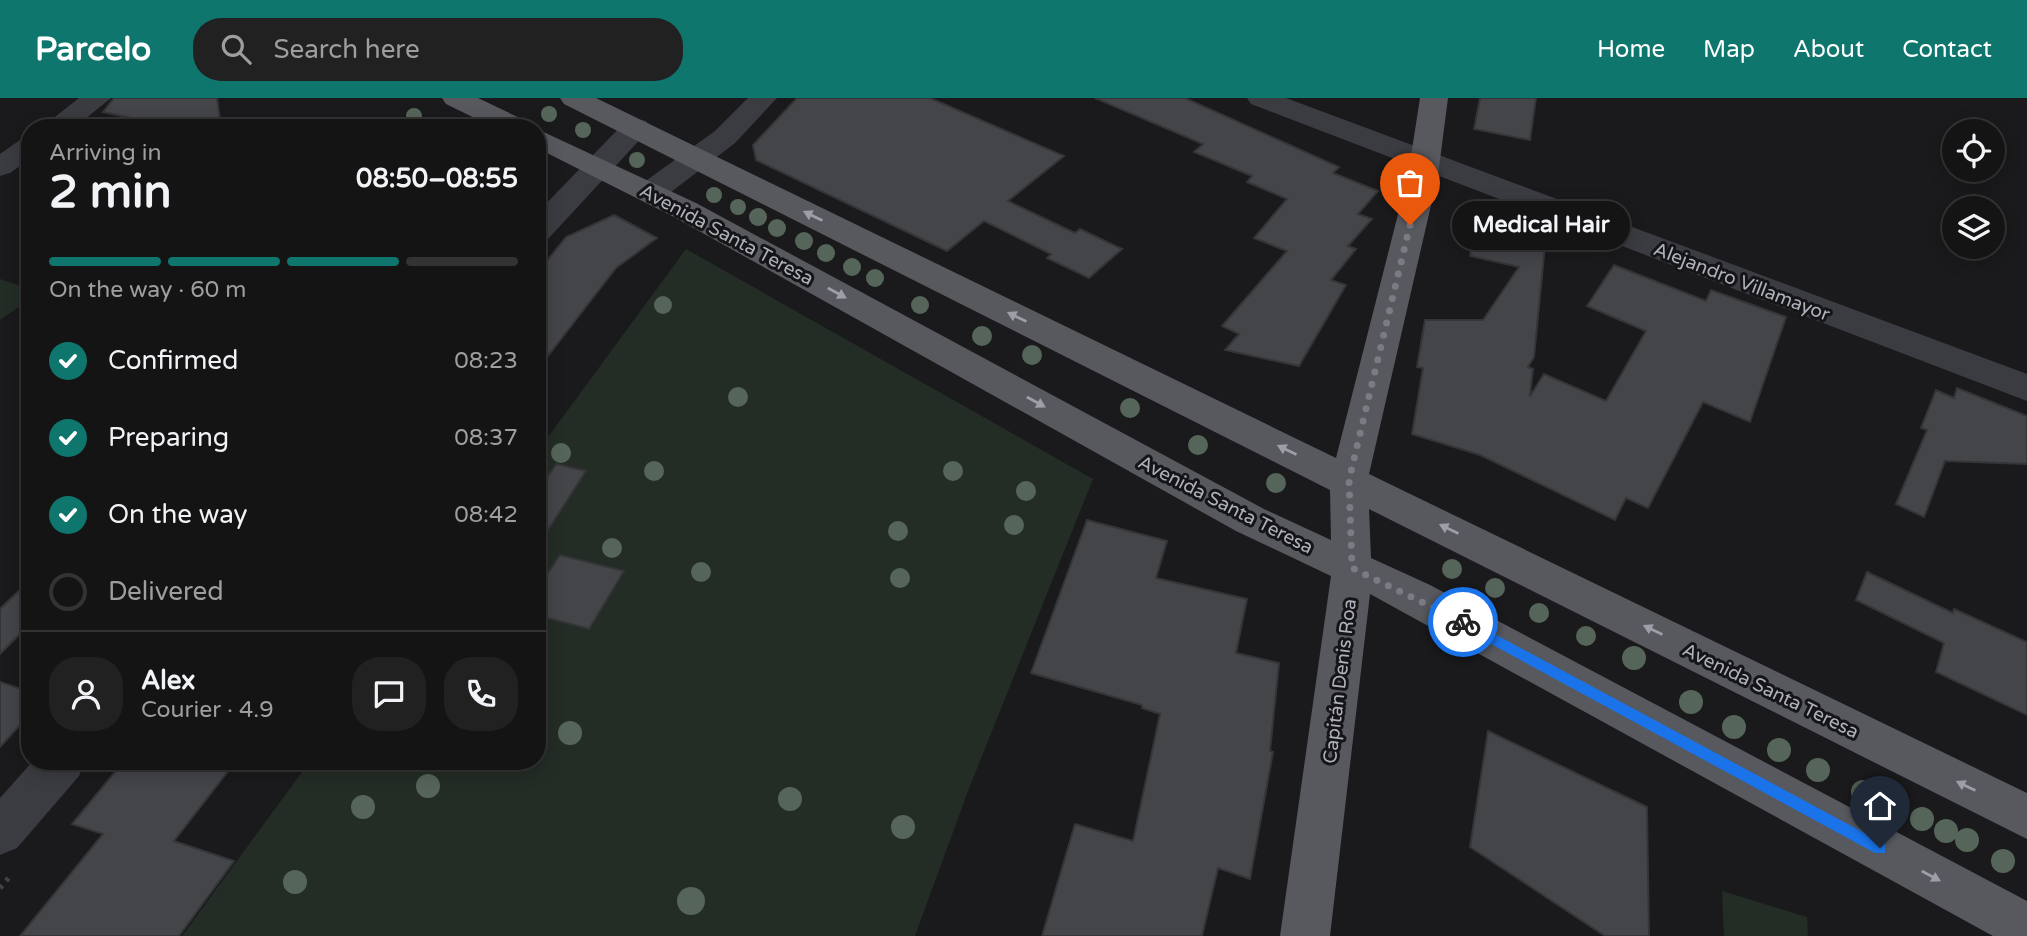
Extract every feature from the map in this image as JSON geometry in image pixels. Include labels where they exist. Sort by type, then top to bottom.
[{"type":"main road","points":[[456,98],[499,119]]},
{"type":"main road","name":"Avenida Santa Teresa","points":[[574,98],[696,156],[2027,817]]},
{"type":"main road","name":"Capitán Denis Roa","points":[[1305,936],[1352,568],[1349,480],[1425,162],[1434,98]]},
{"type":"main road","name":"Avenida Santa Teresa","points":[[546,141],[651,192],[1250,520],[1416,597],[2027,928]]},
{"type":"street","points":[[68,119],[97,98]]},
{"type":"street","points":[[651,192],[725,136],[763,98]]},
{"type":"street","name":"Alejandro Villamayor","points":[[1261,98],[2027,388]]},
{"type":"street","points":[[546,222],[636,127]]},
{"type":"street","points":[[0,167],[21,152]]},
{"type":"street","points":[[0,832],[55,770]]},
{"type":"shaded area","points":[[686,249],[1093,479],[968,791],[915,936],[182,936],[303,770],[546,770],[546,610],[623,571],[560,555],[546,576],[546,517],[556,519],[586,471],[556,464],[546,479],[546,440]]},
{"type":"shaded area","points":[[0,279],[21,286],[21,305],[0,320]]},
{"type":"shaded area","points":[[1722,891],[1807,917],[1808,936],[1724,936]]},
{"type":"building","points":[[114,98],[217,98],[220,119],[136,119],[103,112]]},
{"type":"building","points":[[797,98],[930,98],[1064,156],[1008,201],[1075,233],[1080,229],[1122,249],[1089,278],[1047,258],[1051,254],[984,221],[947,251],[756,160],[753,145]]},
{"type":"building","points":[[1095,98],[1185,98],[1339,167],[1333,173],[1378,191],[1358,214],[1372,219],[1348,246],[1356,249],[1331,280],[1346,285],[1299,366],[1225,350],[1239,334],[1222,326],[1287,251],[1254,238],[1287,199],[1247,182],[1252,176],[1194,152],[1203,144]]},
{"type":"building","points":[[1480,98],[1536,98],[1530,140],[1474,129]]},
{"type":"building","points":[[1477,212],[1547,225],[1534,357],[1528,367],[1533,369],[1530,396],[1544,374],[1606,401],[1646,331],[1587,306],[1614,265],[1706,301],[1711,290],[1786,317],[1750,422],[1703,402],[1648,508],[1626,498],[1615,520],[1480,455],[1412,434],[1423,368],[1417,367],[1425,320],[1483,320],[1519,267],[1470,256]]},
{"type":"building","points":[[614,215],[657,238],[616,268],[546,358],[546,262],[566,237]]},
{"type":"building","points":[[1957,388],[2027,416],[2027,464],[1945,461],[1924,517],[1896,504],[1927,430],[1921,428],[1936,390],[1954,398]]},
{"type":"building","points":[[556,464],[586,471],[546,533],[546,479]]},
{"type":"building","points":[[1087,520],[1167,541],[1156,578],[1247,599],[1236,653],[1279,663],[1270,751],[1273,752],[1250,879],[1218,868],[1202,936],[1042,936],[1075,824],[1133,841],[1160,714],[1142,708],[1142,705],[1031,673]]},
{"type":"building","points":[[560,555],[624,571],[589,629],[546,617],[546,576]]},
{"type":"building","points":[[1867,572],[1953,613],[1954,609],[2027,642],[2027,715],[1936,672],[1944,643],[1856,600]]},
{"type":"building","points":[[21,589],[21,633],[0,654],[0,609]]},
{"type":"building","points":[[0,682],[21,689],[21,724],[0,747]]},
{"type":"building","points":[[1488,731],[1647,807],[1649,936],[1605,936],[1470,847]]},
{"type":"building","points":[[117,770],[229,770],[174,841],[234,861],[179,936],[20,936],[103,834],[72,824]]},
{"type":"way so far","points":[[1410,225],[1349,480],[1352,568],[1463,622]]},
{"type":"place","name":"Medical Hair","points":[[1410,225]]},
{"type":"route","points":[[1463,622],[1880,848]]}]
